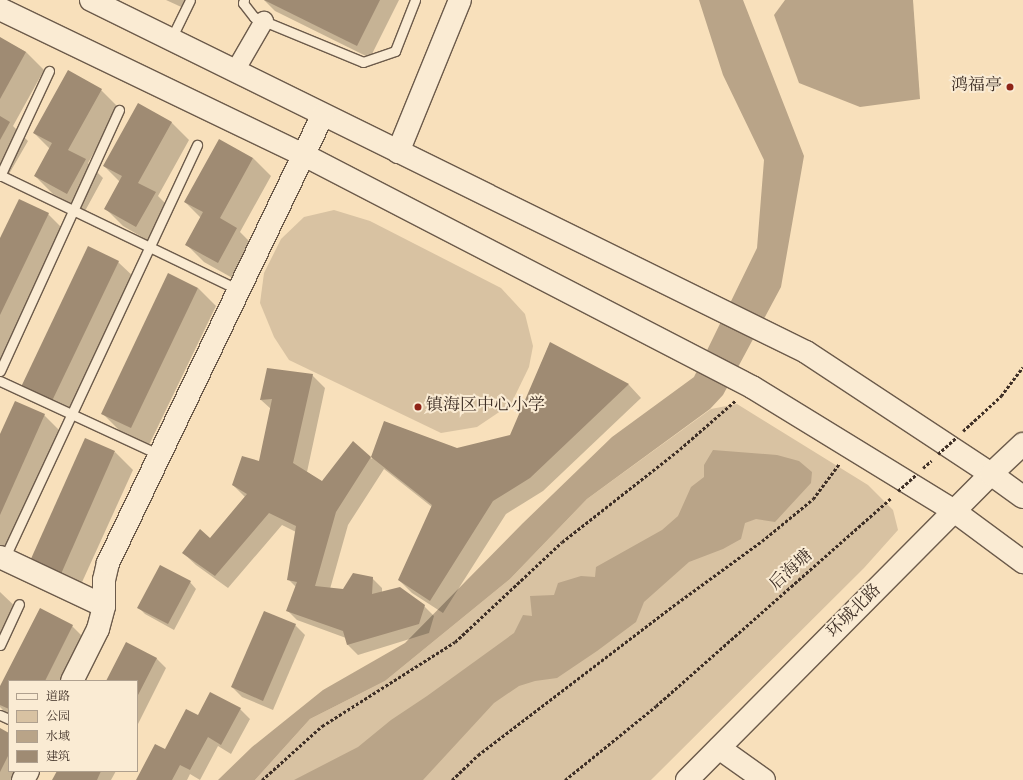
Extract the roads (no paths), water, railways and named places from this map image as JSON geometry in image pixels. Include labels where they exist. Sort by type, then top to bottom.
[{"type":"street","points":[[92,0],[322,115],[806,352],[991,474],[1023,497]]},
{"type":"street","points":[[398,152],[460,0]]},
{"type":"street","points":[[0,9],[304,155],[752,387],[954,511],[1023,562]]},
{"type":"street","points":[[235,71],[264,21]]},
{"type":"street","points":[[72,680],[98,629],[104,606],[104,580],[108,563],[322,115]]},
{"type":"street","name":"环城北路","points":[[687,780],[991,474],[1023,444]]},
{"type":"street","points":[[2,558],[104,606]]},
{"type":"street","points":[[719,748],[764,780]]},
{"type":"lane","points":[[171,39],[190,0]]},
{"type":"lane","points":[[244,0],[243,3],[254,17],[363,62],[395,51],[415,0]]},
{"type":"lane","points":[[49,70],[0,175],[239,290]]},
{"type":"lane","points":[[0,371],[119,110]]},
{"type":"lane","points":[[2,558],[72,414],[197,145]]},
{"type":"lane","points":[[0,381],[160,455]]},
{"type":"lane","points":[[0,645],[19,604]]},
{"type":"water","points":[[699,0],[743,0],[804,156],[781,287],[723,395],[710,409],[587,499],[510,579],[385,681],[310,719],[255,780],[218,780],[252,747],[323,690],[405,643],[522,524],[612,437],[694,377],[757,248],[764,160],[723,75]]},
{"type":"water","points":[[785,0],[913,0],[920,99],[860,107],[799,83],[774,15]]},
{"type":"water","points":[[713,450],[777,455],[799,461],[812,472],[811,483],[775,522],[756,519],[745,523],[741,539],[723,549],[689,562],[644,602],[636,622],[597,651],[557,678],[535,681],[519,686],[494,703],[423,780],[294,780],[358,747],[391,720],[514,633],[523,615],[532,616],[530,596],[554,595],[558,583],[581,576],[595,577],[596,567],[662,530],[678,516],[691,487],[704,477],[704,465]]},
{"type":"place","name":"鸿福亭","points":[[1010,87]]},
{"type":"place","name":"镇海区中心小学","points":[[418,407]]}]
